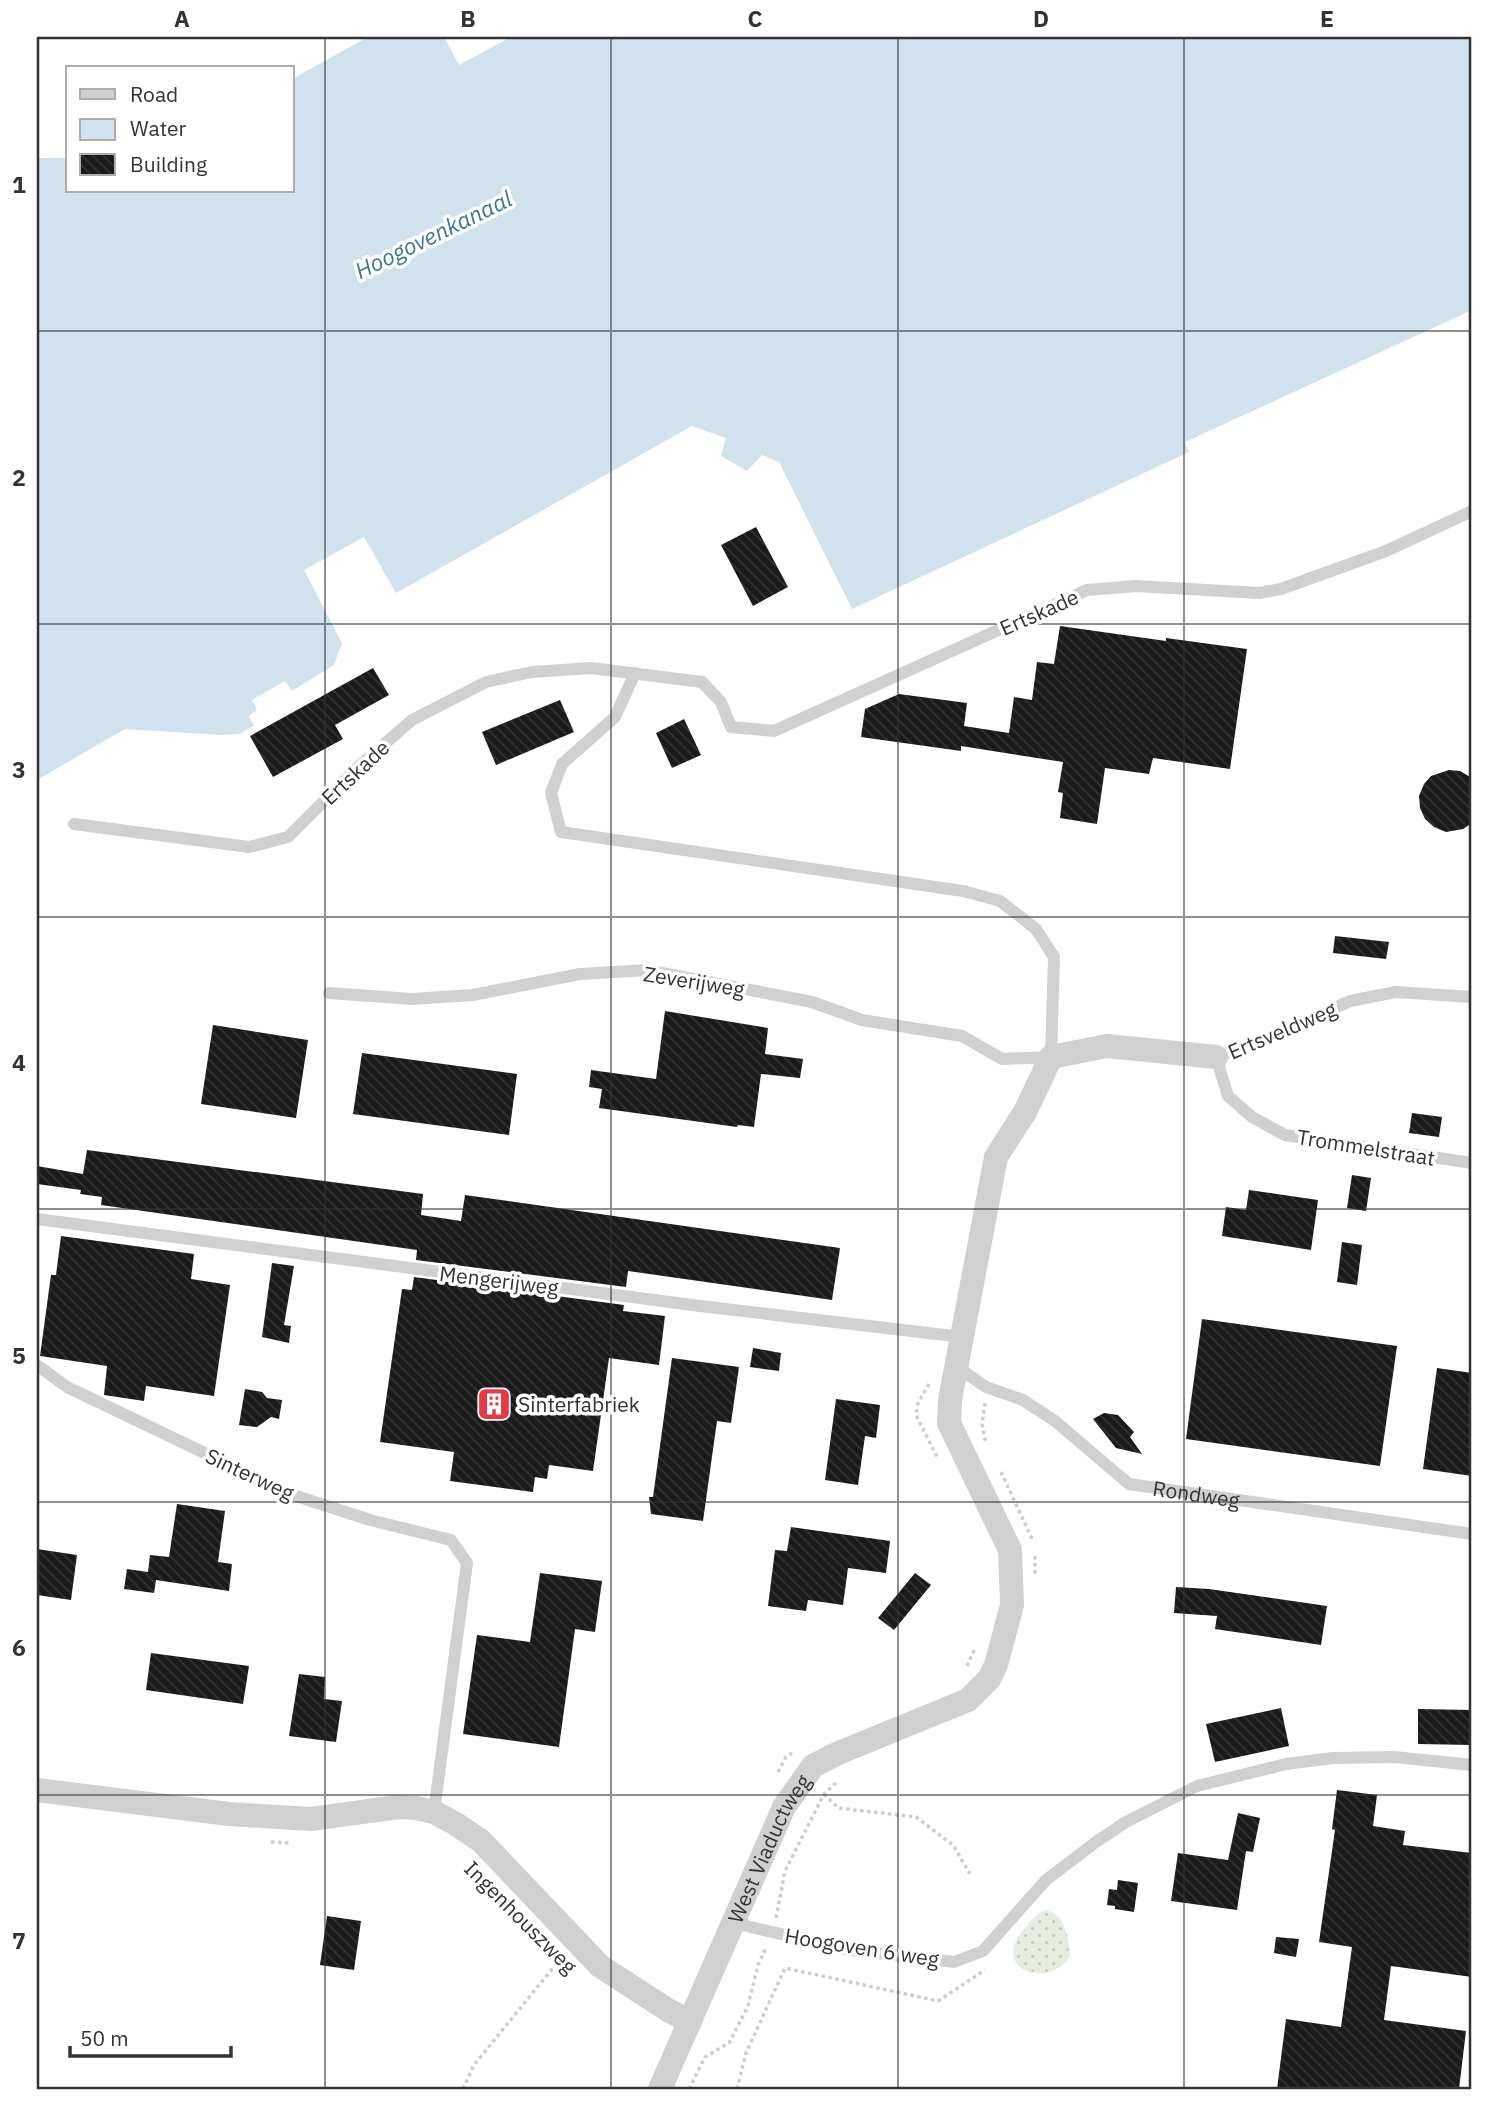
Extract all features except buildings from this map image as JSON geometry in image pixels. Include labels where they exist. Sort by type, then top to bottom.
[{"type":"street","name":"Ertsveldweg","points":[[1051,1057],[1107,1046],[1216,1057]]},
{"type":"street","points":[[957,1367],[996,1157],[1025,1112],[1051,1057]]},
{"type":"street","name":"West Viaductweg","points":[[660,2089],[784,1807],[813,1766],[968,1700],[989,1679],[996,1665],[1012,1605],[1010,1550],[949,1423],[950,1400],[957,1367]]},
{"type":"street","name":"Ingenhouszweg","points":[[37,1790],[229,1814],[311,1819],[398,1807],[434,1812],[481,1842],[600,1966],[691,2022]]},
{"type":"lane","name":"Ertskade","points":[[74,824],[249,847],[288,837],[358,767],[412,720],[486,682],[533,672],[579,669],[702,682],[721,702],[731,727],[774,731],[1087,590],[1136,586],[1259,593],[1281,589],[1386,551],[1472,510]]},
{"type":"lane","points":[[635,673],[615,717],[562,764],[551,793],[561,832],[963,891],[1000,901],[1036,929],[1054,957],[1051,1057]]},
{"type":"lane","name":"Zeverijweg","points":[[329,993],[412,999],[461,996],[580,974],[647,970],[812,1002],[862,1020],[962,1036],[1002,1059],[1051,1057]]},
{"type":"lane","name":"Ertsveldweg","points":[[1216,1057],[1262,1041],[1350,1001],[1396,992],[1472,997]]},
{"type":"lane","name":"Trommelstraat","points":[[1216,1057],[1228,1096],[1252,1117],[1285,1135],[1472,1163]]},
{"type":"lane","name":"Mengerijweg","points":[[37,1219],[700,1306],[962,1337]]},
{"type":"lane","name":"Sinterweg","points":[[37,1365],[67,1387],[290,1494],[370,1520],[450,1540],[467,1563],[434,1812]]},
{"type":"lane","name":"Rondweg","points":[[957,1367],[986,1387],[1023,1400],[1055,1421],[1129,1484],[1472,1534]]},
{"type":"lane","name":"Hoogoven 6 weg","points":[[734,1923],[849,1950],[954,1962],[983,1951],[1046,1880],[1096,1842],[1149,1809],[1197,1786],[1286,1764],[1333,1758],[1394,1757],[1472,1765]]},
{"type":"path","points":[[939,1459],[916,1415],[918,1403],[931,1380],[957,1367]]},
{"type":"path","points":[[968,1665],[977,1643]]},
{"type":"path","name":"West Viaductweg","points":[[689,2089],[705,2057],[729,2043],[748,2006],[758,1965],[772,1932],[785,1871],[824,1794],[836,1781],[847,1777]]},
{"type":"path","points":[[824,1794],[838,1808],[916,1816],[953,1845],[970,1874]]},
{"type":"path","points":[[261,1840],[302,1842]]},
{"type":"path","name":"Ingenhouszweg","points":[[463,2089],[474,2065],[561,1958],[554,1951]]},
{"type":"path","points":[[737,2089],[746,2053],[785,1968],[939,2001],[991,1966]]},
{"type":"shaded area","points":[[1047,1910],[1062,1922],[1070,1957],[1060,1967],[1048,1972],[1024,1970],[1016,1963],[1013,1954],[1016,1941],[1038,1914]]},
{"type":"water","name":"Hoogovenkanaal","points":[[368,37],[444,37],[459,65],[511,37],[1472,37],[1472,310],[1185,442],[1189,452],[852,609],[779,462],[762,455],[747,471],[721,456],[726,438],[692,426],[396,593],[364,537],[304,570],[342,643],[334,665],[292,691],[285,681],[252,700],[257,710],[249,716],[254,726],[239,734],[222,735],[125,729],[37,780],[37,158],[66,158],[66,192],[294,192],[294,78]]},
{"type":"place","name":"Sinterfabriek","points":[[494,1404]]}]
